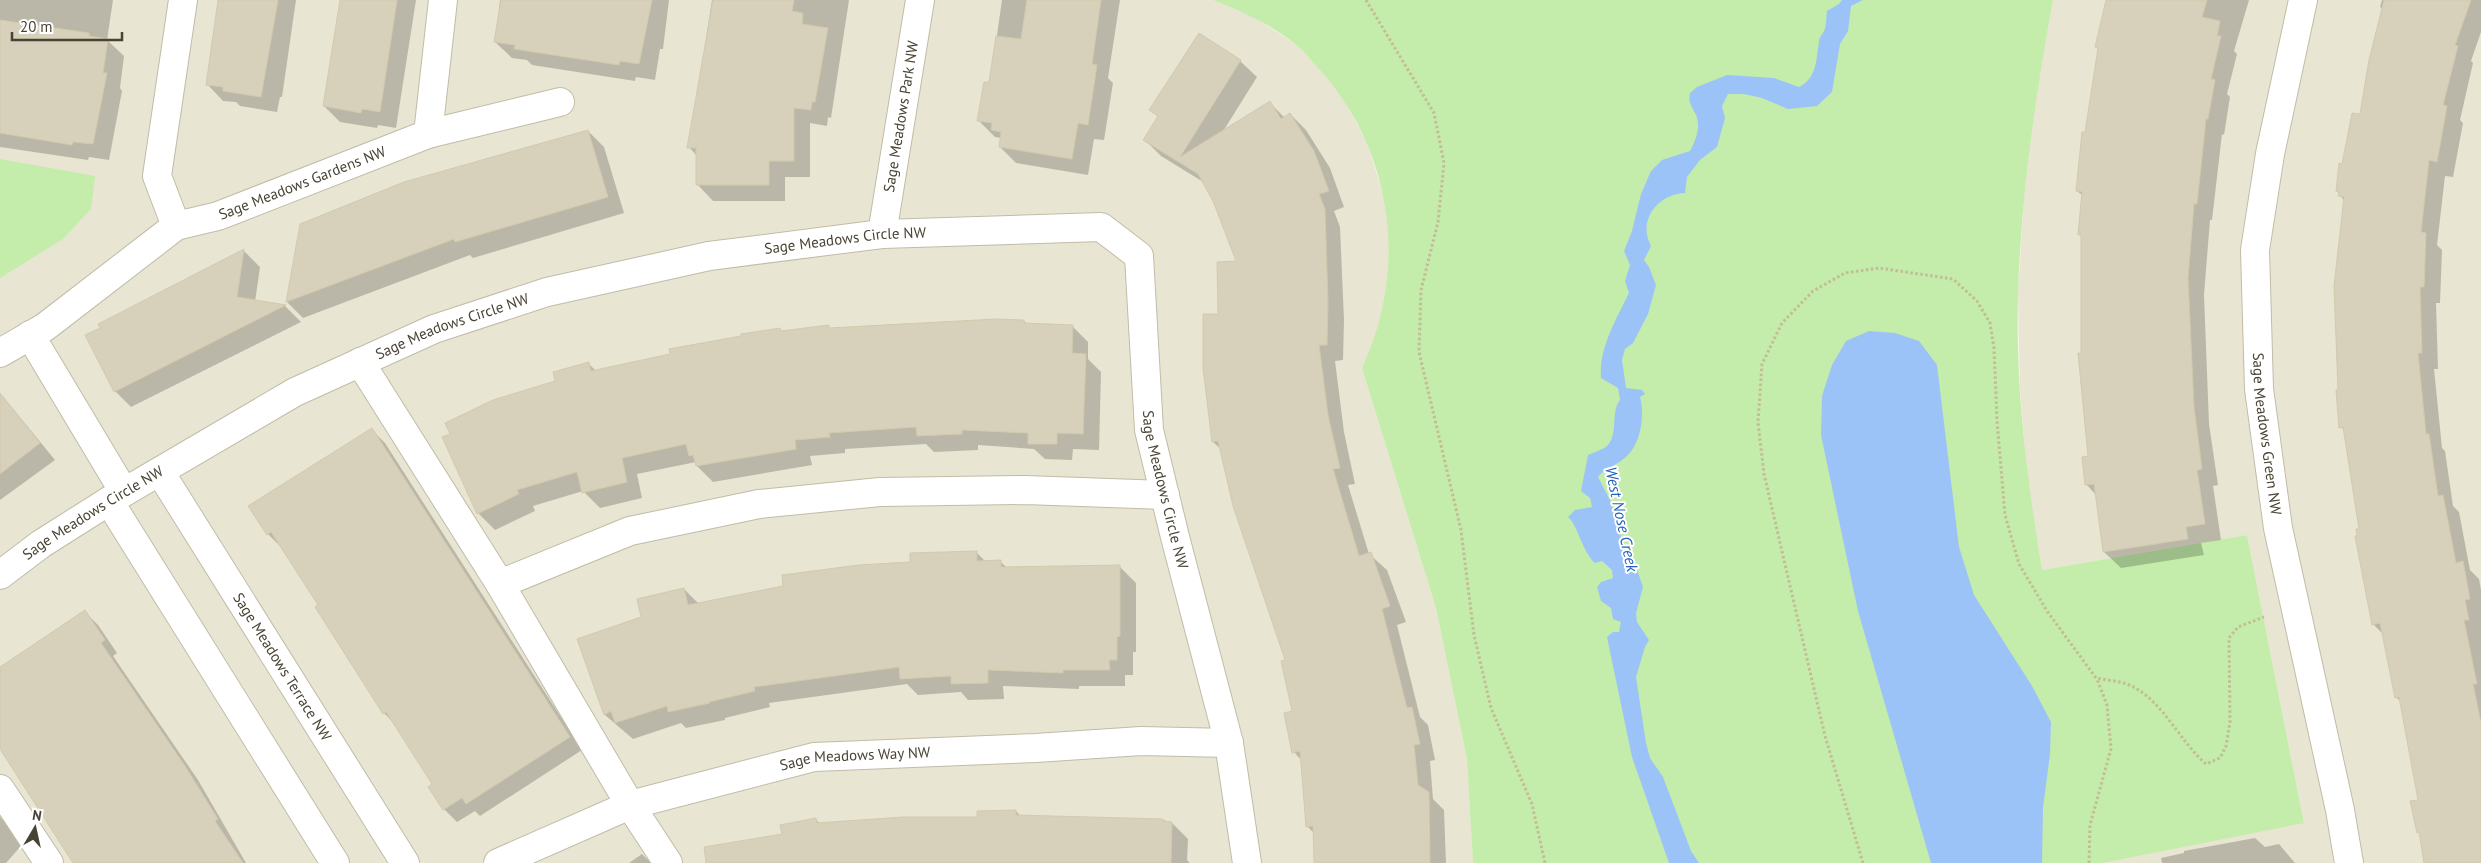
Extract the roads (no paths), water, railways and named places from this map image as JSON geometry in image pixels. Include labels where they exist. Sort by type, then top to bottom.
[{"type":"street","points":[[176,226],[157,176],[182,0]]},
{"type":"street","points":[[428,134],[443,0]]},
{"type":"street","name":"Sage Meadows Park NW","points":[[882,234],[920,0]]},
{"type":"street","name":"Sage Meadows Green NW","points":[[2303,0],[2270,154],[2256,250],[2259,389],[2278,528],[2340,810],[2349,863]]},
{"type":"street","name":"Sage Meadows Gardens NW","points":[[0,353],[44,326],[176,226],[218,216],[428,134],[560,102]]},
{"type":"street","name":"Sage Meadows Circle NW","points":[[0,575],[41,544],[116,496],[295,392],[434,329],[547,292],[709,256],[882,234],[1101,227],[1138,256],[1149,430],[1229,743],[1247,863]]},
{"type":"street","points":[[30,335],[116,496],[335,863]]},
{"type":"street","points":[[360,362],[500,584],[630,805],[668,863]]},
{"type":"street","name":"Sage Meadows Terrace NW","points":[[160,472],[404,863]]},
{"type":"street","points":[[500,584],[630,531],[759,504],[880,492],[1025,490],[1165,495]]},
{"type":"street","name":"Sage Meadows Way NW","points":[[498,863],[630,805],[814,757],[1036,748],[1141,741],[1229,743]]},
{"type":"street","points":[[0,789],[49,863]]},
{"type":"water","points":[[1842,0],[1863,0],[1851,6],[1848,31],[1840,44],[1832,92],[1817,106],[1788,109],[1762,98],[1744,94],[1728,94],[1722,106],[1725,118],[1717,147],[1700,160],[1687,177],[1685,193],[1675,194],[1666,198],[1659,203],[1648,218],[1647,236],[1651,246],[1644,260],[1656,285],[1648,314],[1633,343],[1625,349],[1622,360],[1626,388],[1642,390],[1645,394],[1640,397],[1642,412],[1641,428],[1636,444],[1627,456],[1598,477],[1610,500],[1622,539],[1634,561],[1643,587],[1636,613],[1637,622],[1649,640],[1636,677],[1646,743],[1650,758],[1663,777],[1691,851],[1699,863],[1669,863],[1632,757],[1607,637],[1613,632],[1619,632],[1621,622],[1613,619],[1611,608],[1601,601],[1597,587],[1601,582],[1613,578],[1612,570],[1602,561],[1595,563],[1590,558],[1572,521],[1568,517],[1575,510],[1592,507],[1590,498],[1581,491],[1588,455],[1607,446],[1613,436],[1615,411],[1620,400],[1618,388],[1601,378],[1601,367],[1609,334],[1629,293],[1625,281],[1630,265],[1624,251],[1632,231],[1641,194],[1651,171],[1662,160],[1690,151],[1694,142],[1698,124],[1690,102],[1690,93],[1697,87],[1727,75],[1774,78],[1799,87],[1809,79],[1815,68],[1820,39],[1826,26],[1827,11]]},
{"type":"water","points":[[1869,331],[1895,333],[1919,341],[1937,365],[1959,547],[1974,595],[2032,686],[2051,722],[2050,754],[2043,808],[2042,863],[1931,863],[1858,611],[1821,435],[1822,396],[1832,365],[1846,341]]},
{"type":"water label","name":"West Nose Creek","points":[[1622,519]]}]
